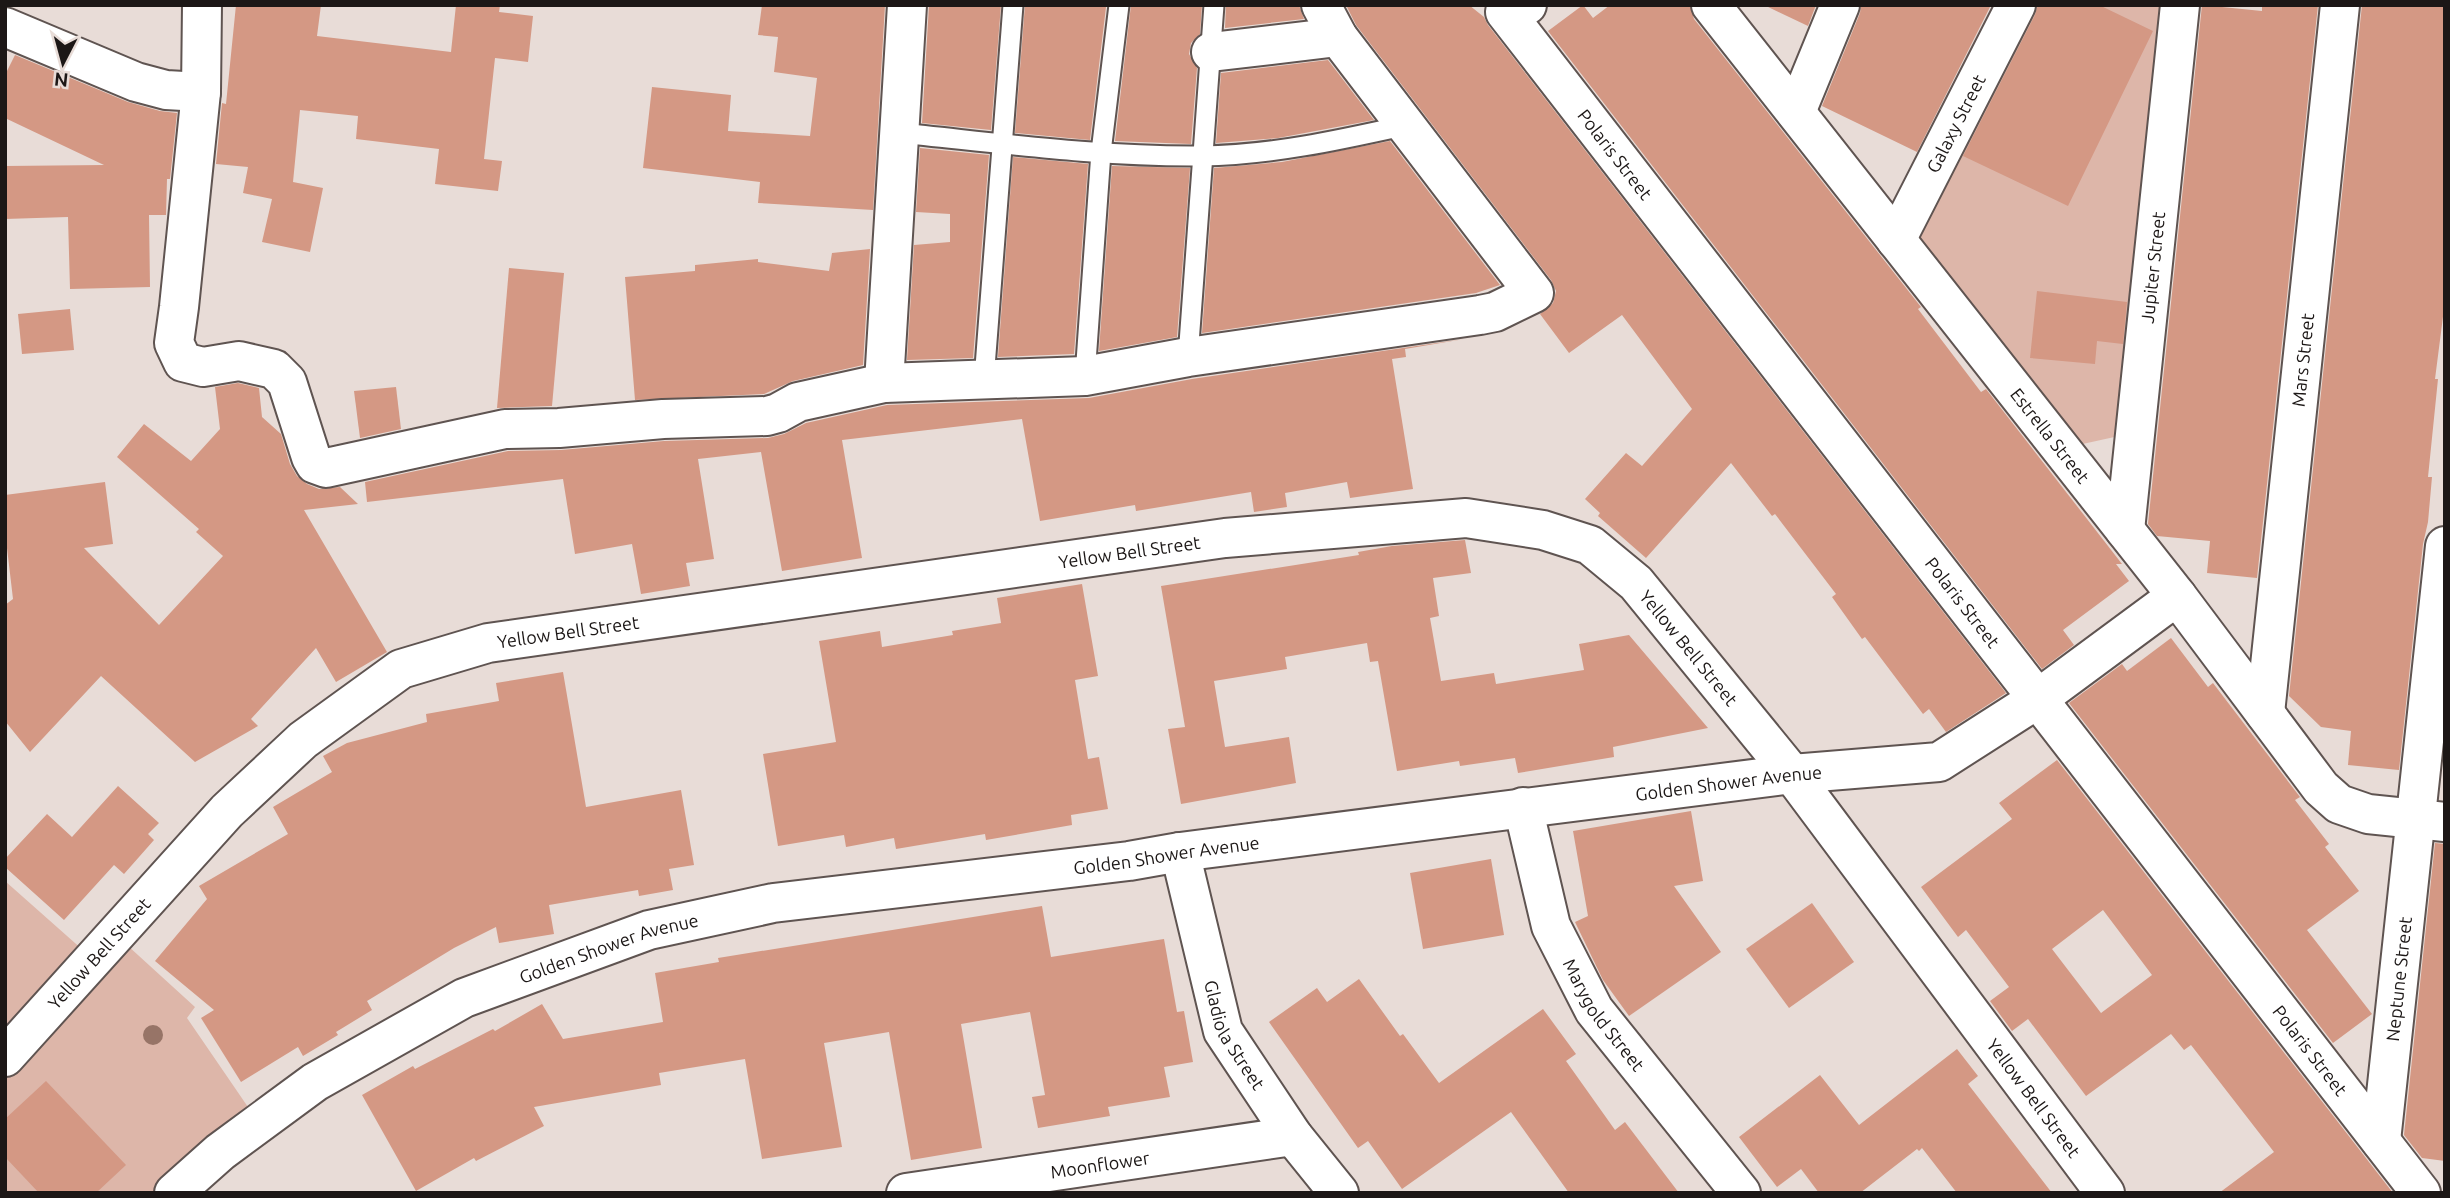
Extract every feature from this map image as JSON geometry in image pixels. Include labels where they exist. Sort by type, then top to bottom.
[{"type":"street","points":[[202,5],[201,92],[174,343],[183,362],[203,367],[239,361],[274,369],[287,382],[311,457],[315,464],[321,467],[505,429],[559,428],[663,419],[767,416],[798,402],[884,383],[1085,376],[1188,357],[1496,312],[1534,293],[1330,21],[1211,52]]},
{"type":"street","points":[[884,383],[907,5]]},
{"type":"street","name":"Estrella Street","points":[[1711,5],[2177,596],[2321,788],[2339,804],[2368,814],[2431,820]]},
{"type":"street","points":[[1796,112],[1840,5]]},
{"type":"street","name":"Galaxy Street","points":[[1896,240],[2016,5]]},
{"type":"street","name":"Jupiter Street","points":[[2125,530],[2180,5]]},
{"type":"street","name":"Mars Street","points":[[2265,713],[2340,5]]},
{"type":"street","name":"Polaris Street","points":[[1516,9],[2039,698],[2421,1193]]},
{"type":"street","points":[[5,27],[136,82],[166,90],[201,92]]},
{"type":"street","name":"Yellow Bell Street","points":[[5,1057],[227,811],[303,740],[401,669],[488,643],[1225,538],[1466,518],[1543,530],[1590,545],[1636,583],[1792,774],[2105,1193]]},
{"type":"street","name":"Neptune Street","points":[[2381,1141],[2431,820],[2445,546]]},
{"type":"street","name":"Golden Shower Avenue","points":[[174,1193],[220,1152],[315,1082],[464,998],[649,930],[773,903],[1129,861],[1180,852],[1792,774],[1939,762],[2039,698],[2177,596]]},
{"type":"street","name":"Marygold Street","points":[[1523,807],[1551,926],[1594,1010],[1741,1193]]},
{"type":"street","name":"Gladiola Street","points":[[1180,852],[1223,1031],[1293,1136],[1339,1193]]},
{"type":"street","name":"Moonflower","points":[[906,1193],[1293,1136]]},
{"type":"lane","points":[[984,380],[1013,5]]},
{"type":"lane","points":[[1085,376],[1101,152],[1119,5]]},
{"type":"lane","points":[[1188,357],[1214,5]]},
{"type":"lane","points":[[899,133],[1101,152],[1203,156],[1301,148],[1407,125]]},
{"type":"shaded area","points":[[2022,5],[2163,5],[2119,436],[2078,445],[1904,239]]},
{"type":"shaded area","points":[[5,881],[93,959],[116,935],[195,1007],[187,1018],[259,1123],[174,1193],[5,1193]]},
{"type":"building","points":[[236,5],[321,5],[317,36],[451,52],[456,5],[500,5],[499,12],[533,16],[528,62],[495,58],[484,159],[502,161],[498,191],[435,184],[439,149],[356,139],[358,116],[300,110],[293,182],[323,188],[310,252],[262,242],[272,199],[243,193],[248,167],[216,164],[222,103],[226,104]]},
{"type":"building","points":[[762,5],[885,5],[873,210],[758,203],[760,182],[643,168],[652,87],[731,95],[728,131],[810,136],[817,78],[774,72],[778,37],[758,35]]},
{"type":"building","points":[[929,5],[1001,5],[991,130],[922,123]]},
{"type":"building","points":[[1025,5],[1106,7],[1090,140],[1015,133]]},
{"type":"building","points":[[1131,5],[1202,5],[1200,34],[1191,43],[1189,54],[1197,68],[1191,144],[1115,141]]},
{"type":"building","points":[[1226,5],[1299,5],[1304,19],[1225,28]]},
{"type":"building","points":[[1346,5],[1469,5],[1484,17],[2006,693],[1946,732],[1929,709],[1923,714],[1865,637],[1862,639],[1832,597],[1836,594],[1775,514],[1772,516],[1731,463],[1646,558],[1598,516],[1600,513],[1585,499],[1626,453],[1642,466],[1692,409],[1622,315],[1569,353],[1540,314],[1553,303],[1556,291],[1551,280],[1356,25]]},
{"type":"building","points":[[1583,5],[1593,18],[1610,5],[1690,5],[1694,19],[1921,307],[1918,309],[1981,392],[1986,389],[2122,564],[2116,564],[2129,581],[2063,630],[2074,645],[2042,669],[1548,31]]},
{"type":"building","points":[[1764,5],[1816,5],[1808,26]]},
{"type":"building","points":[[1861,5],[1991,5],[1917,152],[1822,106]]},
{"type":"building","points":[[2038,5],[2099,5],[2153,31],[2068,206],[1963,156]]},
{"type":"building","points":[[2202,5],[2262,11],[2262,5],[2318,5],[2257,578],[2207,573],[2210,541],[2157,536],[2148,524]]},
{"type":"building","points":[[2362,5],[2445,5],[2445,301],[2435,379],[2438,379],[2428,477],[2432,477],[2428,522],[2423,544],[2399,770],[2348,765],[2351,731],[2321,727],[2289,696]]},
{"type":"building","points":[[15,55],[128,102],[177,113],[170,179],[167,179],[166,215],[149,215],[150,287],[70,289],[68,217],[5,219],[5,166],[104,165],[5,118],[5,75]]},
{"type":"building","points":[[1328,60],[1374,120],[1278,138],[1216,143],[1221,73]]},
{"type":"building","points":[[1390,141],[1500,285],[1476,293],[1202,333],[1214,168],[1282,162]]},
{"type":"building","points":[[920,148],[989,155],[973,358],[907,360],[914,245],[950,242],[950,214],[916,212]]},
{"type":"building","points":[[1013,157],[1088,164],[1074,354],[998,357]]},
{"type":"building","points":[[1112,166],[1190,168],[1177,337],[1099,351]]},
{"type":"building","points":[[870,249],[863,365],[793,381],[764,394],[635,400],[625,277],[695,271],[695,265],[758,259],[758,262],[829,271],[832,253]]},
{"type":"building","points":[[509,268],[564,273],[552,406],[497,408]]},
{"type":"building","points":[[2037,291],[2127,302],[2123,344],[2097,341],[2095,364],[2030,358]]},
{"type":"building","points":[[70,309],[74,350],[22,354],[18,314]]},
{"type":"building","points":[[1464,339],[1405,349],[1406,357],[1392,359],[1413,489],[1350,498],[1347,482],[1285,493],[1287,507],[1254,512],[1251,492],[1136,511],[1135,505],[1040,521],[1022,419],[842,440],[862,558],[782,571],[761,452],[698,459],[714,559],[686,563],[690,586],[641,594],[632,544],[575,554],[563,479],[367,502],[365,482],[508,451],[561,450],[664,441],[768,438],[784,434],[806,423],[887,405],[1089,398],[1192,379]]},
{"type":"building","points":[[238,383],[259,388],[262,417],[281,434],[290,464],[297,476],[319,489],[340,487],[358,504],[304,510],[387,652],[336,682],[316,648],[251,719],[258,726],[195,762],[101,676],[30,752],[5,721],[5,605],[13,599],[5,531],[5,495],[105,482],[113,544],[84,548],[159,625],[223,556],[196,532],[199,529],[117,457],[144,424],[191,461],[220,429],[215,387]]},
{"type":"building","points":[[396,387],[401,429],[360,438],[354,391]]},
{"type":"building","points":[[1465,540],[1471,573],[1433,578],[1439,616],[1430,618],[1441,681],[1494,673],[1496,684],[1584,670],[1579,644],[1629,635],[1708,728],[1613,747],[1614,757],[1518,773],[1515,758],[1460,766],[1459,761],[1397,771],[1378,661],[1370,662],[1367,643],[1285,657],[1287,669],[1214,681],[1225,747],[1289,737],[1296,783],[1181,804],[1168,729],[1185,727],[1161,586],[1359,555],[1358,552],[1392,546]]},
{"type":"building","points":[[1082,584],[1098,676],[1075,680],[1088,759],[1099,757],[1108,809],[1071,815],[1072,825],[986,840],[985,834],[896,849],[894,838],[846,847],[844,835],[778,846],[763,754],[836,742],[819,641],[880,631],[882,647],[953,635],[952,631],[1001,623],[997,598]]},
{"type":"building","points":[[2171,638],[2208,687],[2213,683],[2300,797],[2295,800],[2329,844],[2325,847],[2359,891],[2307,930],[2372,1014],[2333,1043],[2069,703],[2122,664],[2127,671]]},
{"type":"building","points":[[563,672],[586,807],[681,790],[694,865],[669,869],[673,890],[639,896],[638,890],[549,905],[554,934],[499,943],[496,927],[454,948],[367,1001],[372,1010],[336,1032],[338,1035],[303,1056],[298,1047],[241,1082],[201,1018],[214,1010],[155,961],[207,899],[199,886],[288,834],[273,807],[332,772],[323,756],[347,743],[427,722],[426,714],[499,701],[496,683]]},
{"type":"building","points":[[2057,760],[2393,1193],[2219,1193],[2274,1152],[2191,1045],[2184,1050],[2171,1034],[2086,1096],[2028,1019],[2012,1031],[1990,1001],[2009,987],[1966,930],[1958,937],[1921,887],[2012,819],[1999,803]],"holes":[[[2103,910],[2152,975],[2101,1013],[2052,949]]]},
{"type":"building","points":[[118,786],[159,823],[148,834],[154,840],[124,874],[114,865],[64,920],[5,867],[5,859],[47,814],[72,837]]},
{"type":"building","points":[[1691,811],[1703,881],[1674,886],[1721,952],[1629,1016],[1603,980],[1575,922],[1588,916],[1573,831]]},
{"type":"building","points":[[2435,843],[2445,844],[2445,1161],[2422,1158],[2404,1135]]},
{"type":"building","points":[[1491,859],[1504,935],[1423,949],[1410,873]]},
{"type":"building","points":[[1812,903],[1854,962],[1789,1008],[1746,949]]},
{"type":"building","points":[[1042,906],[1051,957],[1164,939],[1177,1012],[1184,1011],[1193,1062],[1164,1067],[1170,1097],[1108,1107],[1110,1116],[1038,1128],[1032,1097],[1045,1095],[1030,1012],[961,1024],[982,1148],[911,1160],[889,1032],[824,1043],[842,1147],[762,1159],[745,1059],[659,1073],[661,1085],[534,1107],[544,1126],[476,1161],[474,1158],[416,1191],[362,1095],[413,1066],[415,1069],[493,1029],[495,1031],[542,1004],[563,1039],[663,1022],[655,973],[719,962],[718,958]]},
{"type":"building","points":[[1359,979],[1400,1036],[1403,1034],[1439,1083],[1543,1009],[1576,1054],[1566,1061],[1615,1130],[1625,1122],[1679,1193],[1569,1193],[1511,1112],[1402,1189],[1368,1141],[1358,1148],[1269,1022],[1317,988],[1327,1002]]},
{"type":"building","points":[[1957,1049],[1978,1076],[1968,1084],[2052,1193],[1957,1193],[1922,1148],[1919,1151],[1917,1149],[1860,1193],[1819,1193],[1801,1169],[1777,1187],[1739,1137],[1820,1075],[1859,1125]]},
{"type":"building","points":[[46,1081],[126,1165],[96,1193],[39,1193],[5,1157],[5,1119]]}]
